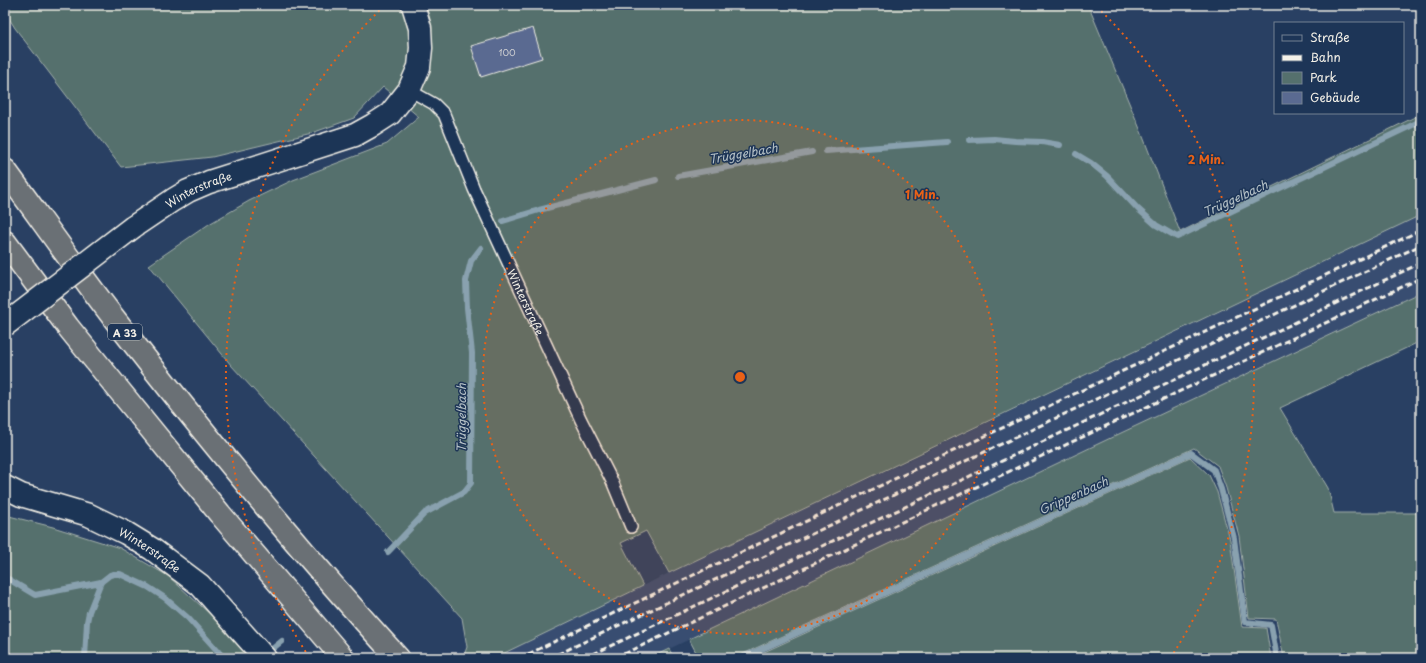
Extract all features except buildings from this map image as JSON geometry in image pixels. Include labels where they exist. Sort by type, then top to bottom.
[{"type":"highway","name":"A 33","points":[[5,170],[113,317],[246,484],[398,658]]},
{"type":"highway","points":[[5,242],[110,379],[220,514],[343,658]]},
{"type":"street","name":"Winterstraße","points":[[5,325],[133,227],[172,200],[188,191],[209,182],[354,135],[374,125],[390,114],[409,90],[419,67],[421,48],[420,28],[413,5]]},
{"type":"street","name":"Winterstraße","points":[[5,487],[21,496],[89,515],[126,533],[152,549],[200,585],[265,658]]},
{"type":"lane","name":"Winterstraße","points":[[409,90],[434,104],[444,114],[474,189],[581,420],[612,482],[631,527]]},
{"type":"shaded area","points":[[1421,215],[1421,292],[1121,433],[650,658],[494,658],[702,557],[903,463]]},
{"type":"green space","points":[[5,5],[1088,5],[1140,129],[1180,232],[1421,114],[1421,215],[669,573],[646,531],[621,543],[643,586],[494,658],[463,658],[467,647],[462,618],[231,365],[149,265],[209,224],[249,201],[293,180],[387,144],[419,117],[383,87],[354,118],[312,133],[212,157],[121,167],[15,28],[5,12]]},
{"type":"green space","points":[[1421,292],[1421,341],[1280,408],[1328,488],[1334,513],[1421,513],[1421,658],[1284,658],[1276,619],[1249,618],[1239,536],[1226,488],[1218,466],[1194,448],[734,658],[699,658],[689,639],[1121,433]]},
{"type":"green space","points":[[1190,457],[1209,475],[1217,492],[1230,540],[1242,627],[1266,628],[1271,658],[751,658]]},
{"type":"green space","points":[[5,515],[53,527],[120,548],[168,576],[211,615],[250,658],[5,658]]},
{"type":"green space","points":[[669,649],[674,658],[650,658]]},
{"type":"waterway","name":"Trüggelbach","points":[[1076,154],[1091,163],[1107,176],[1138,209],[1156,225],[1177,237],[1421,121]]},
{"type":"waterway","name":"Trüggelbach","points":[[969,140],[994,139],[1042,142],[1060,145]]},
{"type":"waterway","name":"Trüggelbach","points":[[826,151],[947,142]]},
{"type":"waterway","name":"Trüggelbach","points":[[678,176],[812,152]]},
{"type":"waterway","name":"Trüggelbach","points":[[503,221],[539,210],[656,180]]},
{"type":"waterway","name":"Trüggelbach","points":[[388,552],[425,513],[464,492],[471,483],[472,353],[467,308],[466,281],[471,261],[481,248]]},
{"type":"waterway","name":"Grippenbach","points":[[742,658],[1191,453],[1214,470],[1221,489],[1234,538],[1245,622],[1271,625],[1277,658]]},
{"type":"waterway","name":"Trüggelbach","points":[[5,577],[35,595],[101,582],[110,575],[120,574],[148,587],[165,598],[188,618],[224,658]]},
{"type":"waterway","points":[[85,658],[89,612],[101,582]]},
{"type":"waterway","name":"Trüggelbach","points":[[266,654],[282,641]]},
{"type":"railway","points":[[520,658],[1421,230]]},
{"type":"railway","points":[[550,658],[1421,245]]},
{"type":"railway","points":[[585,658],[1421,263]]},
{"type":"railway","points":[[616,658],[1421,278]]}]
